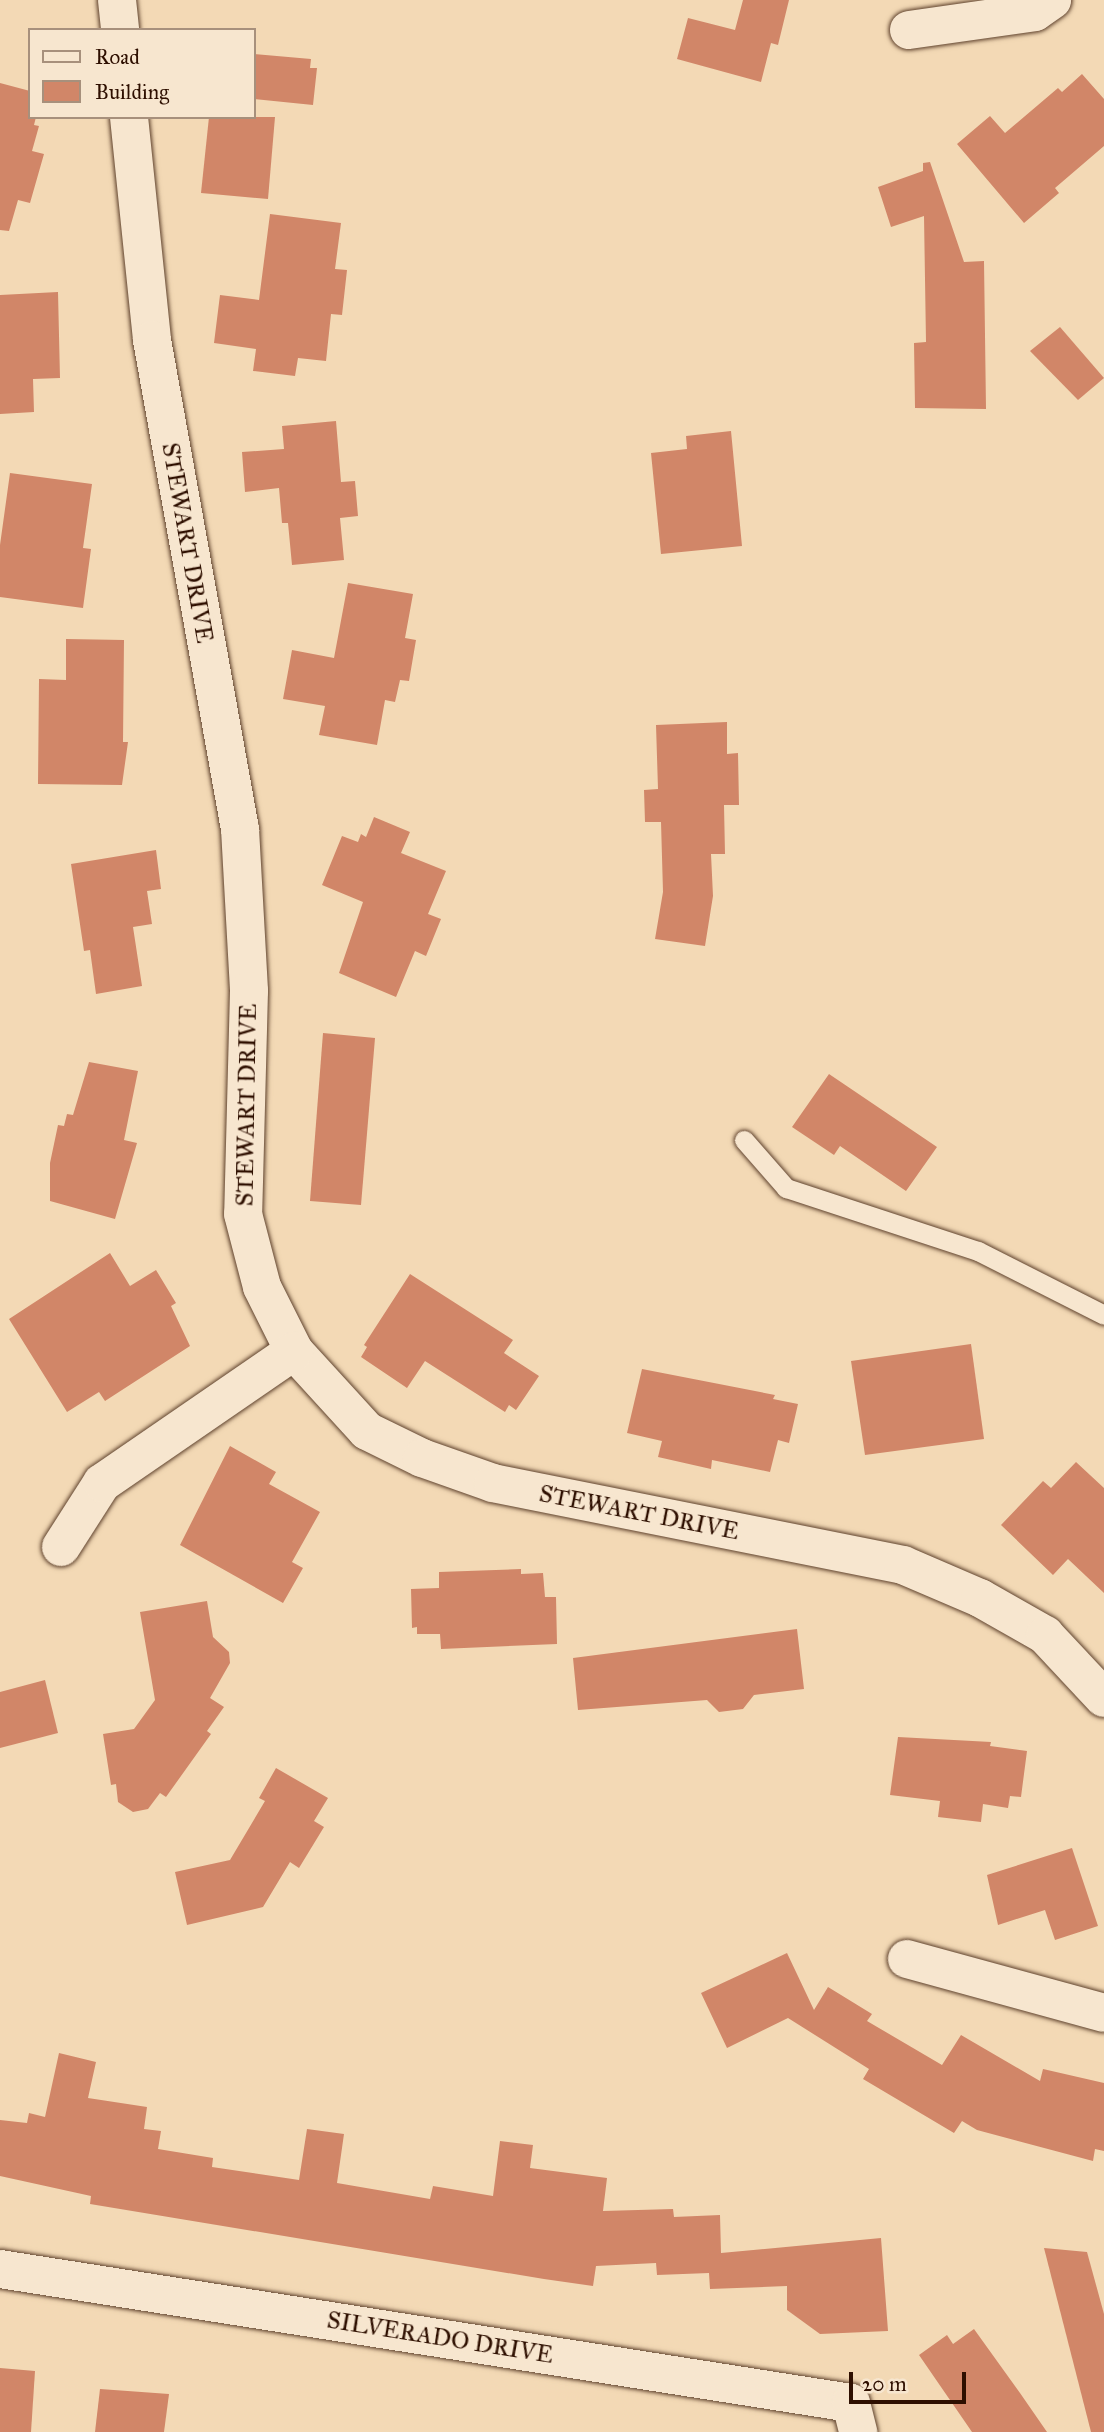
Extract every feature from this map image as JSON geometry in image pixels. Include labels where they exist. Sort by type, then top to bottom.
[{"type":"street","points":[[117,0],[120,28]]},
{"type":"street","points":[[909,30],[1035,12],[1052,0]]},
{"type":"street","name":"STEWART DRIVE","points":[[129,119],[152,340],[240,829],[249,991],[243,1214],[262,1287],[294,1351],[367,1432],[422,1458],[493,1483],[903,1565],[980,1598],[1045,1635],[1104,1698]]},
{"type":"street","points":[[61,1547],[102,1483],[294,1351]]},
{"type":"street","points":[[907,1959],[1104,2013]]},
{"type":"street","name":"SILVERADO DRIVE","points":[[0,2269],[851,2403],[858,2432]]},
{"type":"lane","points":[[744,1140],[786,1188],[978,1251],[1104,1315]]},
{"type":"building","points":[[743,0],[789,0],[778,45],[771,43],[761,82],[677,59],[688,18],[735,30]]},
{"type":"building","points":[[256,54],[311,59],[310,68],[317,68],[313,105],[256,99]]},
{"type":"building","points":[[1082,74],[1104,99],[1104,146],[1055,188],[1059,193],[1024,223],[957,144],[990,116],[1005,133],[1058,88],[1062,92]]},
{"type":"building","points":[[0,83],[28,90],[28,119],[36,119],[34,125],[39,126],[32,151],[44,154],[30,203],[18,200],[9,231],[0,230]]},
{"type":"building","points":[[275,117],[268,199],[201,193],[209,119]]},
{"type":"building","points":[[930,162],[964,262],[984,261],[986,409],[915,408],[914,343],[926,342],[924,216],[891,227],[878,187],[923,171],[923,163]]},
{"type":"building","points":[[270,214],[341,223],[335,269],[347,270],[342,315],[331,314],[326,361],[298,358],[295,376],[253,371],[256,349],[214,343],[220,295],[259,300]]},
{"type":"building","points":[[58,292],[60,378],[33,379],[34,412],[0,414],[0,295]]},
{"type":"building","points":[[1060,327],[1104,378],[1078,400],[1030,351]]},
{"type":"building","points":[[336,421],[341,482],[355,481],[358,516],[340,518],[344,560],[292,565],[288,523],[282,523],[279,488],[245,492],[242,452],[284,449],[282,426]]},
{"type":"building","points":[[731,431],[742,546],[661,554],[651,453],[687,449],[686,436]]},
{"type":"building","points":[[10,473],[92,484],[83,548],[91,549],[83,608],[0,597],[0,545]]},
{"type":"building","points":[[348,583],[413,594],[405,638],[416,640],[409,681],[400,680],[395,702],[385,700],[377,745],[319,735],[325,706],[283,699],[292,650],[334,658]]},
{"type":"building","points":[[66,639],[124,640],[123,742],[128,742],[122,785],[38,784],[39,679],[66,680]]},
{"type":"building","points":[[727,722],[727,754],[738,753],[739,805],[724,805],[725,854],[711,854],[713,896],[705,946],[655,939],[663,892],[661,822],[645,822],[644,790],[658,789],[656,725]]},
{"type":"building","points":[[374,817],[410,832],[401,853],[446,871],[428,914],[441,919],[426,956],[415,951],[396,997],[339,973],[363,902],[322,885],[342,836],[358,842],[361,834],[366,837]]},
{"type":"building","points":[[156,850],[161,889],[147,891],[152,924],[133,927],[142,986],[96,994],[90,950],[84,951],[71,864]]},
{"type":"building","points":[[323,1033],[375,1038],[361,1205],[310,1201]]},
{"type":"building","points":[[89,1062],[138,1071],[124,1140],[137,1143],[115,1219],[50,1201],[50,1163],[58,1125],[64,1126],[67,1114],[73,1115]]},
{"type":"building","points":[[829,1074],[937,1147],[906,1191],[840,1146],[834,1155],[792,1127]]},
{"type":"building","points":[[110,1253],[130,1286],[156,1270],[176,1303],[171,1306],[190,1346],[105,1401],[99,1392],[67,1412],[9,1319]]},
{"type":"building","points":[[410,1274],[513,1340],[504,1353],[539,1376],[516,1410],[509,1405],[505,1412],[425,1361],[407,1388],[361,1357],[367,1347],[364,1345]]},
{"type":"building","points":[[971,1344],[984,1439],[865,1455],[851,1361]]},
{"type":"building","points":[[642,1369],[775,1395],[773,1399],[798,1404],[789,1443],[778,1440],[770,1472],[712,1460],[711,1469],[658,1457],[662,1441],[627,1433]]},
{"type":"building","points":[[230,1446],[276,1472],[269,1484],[320,1512],[292,1562],[303,1568],[283,1603],[180,1545]]},
{"type":"building","points":[[1076,1462],[1104,1488],[1104,1593],[1068,1559],[1053,1575],[1001,1525],[1043,1481],[1051,1488]]},
{"type":"building","points":[[521,1569],[521,1574],[543,1573],[545,1597],[556,1597],[557,1644],[441,1649],[440,1634],[417,1634],[417,1627],[412,1628],[411,1589],[439,1588],[439,1572]]},
{"type":"building","points":[[207,1601],[213,1637],[229,1652],[230,1663],[210,1698],[224,1707],[207,1731],[211,1734],[166,1797],[160,1793],[148,1809],[133,1812],[118,1802],[116,1784],[111,1785],[103,1734],[134,1729],[155,1700],[140,1612]]},
{"type":"building","points":[[797,1629],[804,1689],[754,1695],[743,1709],[719,1712],[707,1700],[578,1710],[573,1658]]},
{"type":"building","points":[[45,1680],[58,1733],[0,1748],[0,1692]]},
{"type":"building","points":[[898,1737],[991,1742],[990,1746],[1027,1751],[1021,1797],[1010,1796],[1008,1808],[983,1804],[981,1822],[938,1817],[940,1801],[890,1795]]},
{"type":"building","points":[[276,1768],[328,1798],[314,1821],[324,1827],[299,1868],[290,1862],[263,1907],[187,1925],[175,1872],[230,1860],[265,1801],[259,1798]]},
{"type":"building","points":[[1072,1848],[1098,1926],[1055,1940],[1045,1910],[998,1925],[987,1875]]},
{"type":"building","points":[[787,1953],[814,2010],[828,1987],[872,2014],[867,2021],[942,2065],[961,2035],[1040,2081],[1043,2069],[1104,2083],[1104,2151],[1095,2149],[1093,2161],[977,2130],[962,2121],[954,2133],[863,2079],[869,2069],[788,2018],[727,2048],[701,1993]]},
{"type":"building","points":[[59,2053],[96,2062],[88,2098],[147,2107],[144,2129],[161,2131],[158,2149],[213,2158],[212,2167],[299,2180],[307,2129],[344,2134],[337,2183],[430,2199],[433,2186],[493,2196],[500,2141],[533,2145],[530,2168],[607,2178],[603,2211],[673,2209],[674,2217],[720,2215],[721,2253],[881,2238],[888,2331],[820,2334],[787,2310],[787,2286],[710,2289],[709,2273],[657,2275],[656,2263],[596,2266],[593,2286],[90,2204],[91,2196],[0,2176],[0,2120],[27,2123],[29,2113],[45,2117]]},
{"type":"building","points":[[1044,2248],[1087,2252],[1104,2314],[1104,2432],[1091,2432]]},
{"type":"building","points":[[974,2329],[1047,2432],[972,2432],[919,2355],[947,2335],[953,2344]]},
{"type":"building","points":[[0,2368],[35,2371],[31,2432],[0,2432]]},
{"type":"building","points":[[100,2389],[169,2394],[164,2432],[95,2432]]}]
